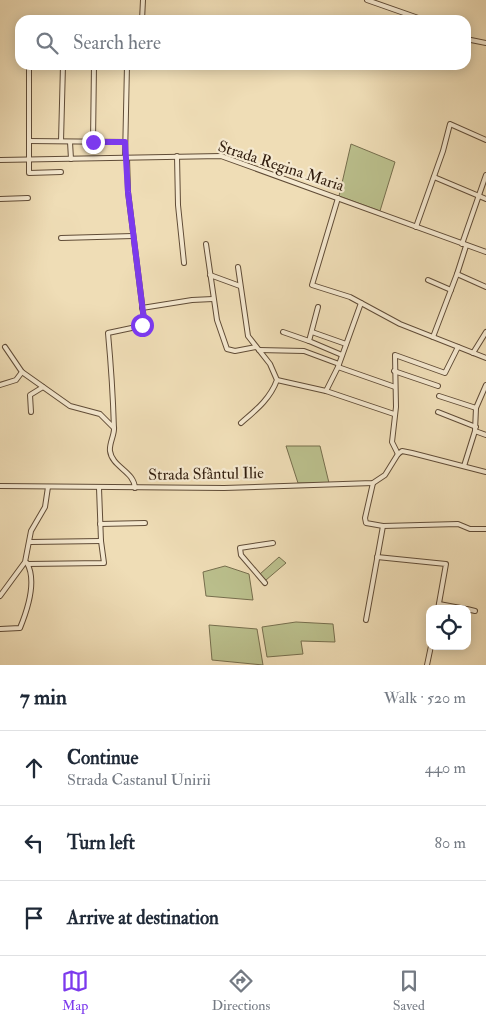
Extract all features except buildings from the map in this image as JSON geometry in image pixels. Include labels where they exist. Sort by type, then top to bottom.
[{"type":"street","points":[[142,15],[143,0]]},
{"type":"street","points":[[369,0],[410,15]]},
{"type":"street","points":[[471,40],[486,43]]},
{"type":"street","points":[[30,70],[29,173],[61,172]]},
{"type":"street","points":[[62,141],[63,70]]},
{"type":"street","points":[[93,142],[94,70]]},
{"type":"street","points":[[127,70],[125,142],[128,192],[144,320],[141,326],[108,333],[112,367],[114,428],[110,454],[131,476],[135,488]]},
{"type":"street","points":[[416,227],[450,124],[486,140]]},
{"type":"street","points":[[29,141],[125,142]]},
{"type":"street","points":[[70,142],[71,159]]},
{"type":"street","points":[[177,156],[178,205],[184,263]]},
{"type":"street","name":"Strada Regina Maria","points":[[0,160],[221,156],[486,252]]},
{"type":"street","points":[[434,337],[457,274],[477,196],[486,175]]},
{"type":"street","points":[[434,177],[486,199]]},
{"type":"street","points":[[0,199],[28,198]]},
{"type":"street","points":[[338,198],[312,284],[361,303],[400,324],[486,358]]},
{"type":"street","points":[[61,238],[133,236]]},
{"type":"street","points":[[206,244],[213,299],[227,349],[235,351],[258,348],[304,351],[395,387]]},
{"type":"street","points":[[238,267],[248,336],[270,364],[277,380]]},
{"type":"street","points":[[457,274],[486,287]]},
{"type":"street","points":[[210,275],[240,286]]},
{"type":"street","points":[[428,280],[451,290]]},
{"type":"street","points":[[142,308],[192,300],[213,299]]},
{"type":"street","points":[[326,391],[338,366],[361,303]]},
{"type":"street","points":[[309,341],[318,307]]},
{"type":"street","points":[[283,332],[342,355]]},
{"type":"street","points":[[312,332],[346,344]]},
{"type":"street","points":[[473,353],[486,332]]},
{"type":"street","points":[[398,454],[392,442],[395,387],[394,358],[397,354],[444,373],[458,346]]},
{"type":"street","points":[[5,347],[22,372],[76,409],[100,414],[114,428]]},
{"type":"street","points":[[394,371],[438,386]]},
{"type":"street","points":[[0,385],[16,380],[22,372]]},
{"type":"street","points":[[277,380],[326,391],[394,414]]},
{"type":"street","points":[[241,423],[261,406],[269,396],[277,380]]},
{"type":"street","points":[[464,466],[475,429],[476,408],[486,384]]},
{"type":"street","points":[[31,412],[30,395],[44,387]]},
{"type":"street","points":[[440,396],[476,408]]},
{"type":"street","points":[[438,412],[486,435]]},
{"type":"street","points":[[486,472],[402,452],[398,454],[385,475],[373,483],[365,520],[366,523],[383,526],[458,524],[470,529],[486,529]]},
{"type":"street","name":"Strada Sfântul Ilie","points":[[0,486],[48,488],[224,488],[373,483]]},
{"type":"street","points":[[0,629],[20,628],[26,614],[30,597],[27,563],[31,531],[45,507],[48,488]]},
{"type":"street","points":[[27,563],[104,563],[100,524],[100,488]]},
{"type":"street","points":[[100,524],[145,523]]},
{"type":"street","points":[[366,620],[383,526]]},
{"type":"street","points":[[30,542],[101,541]]},
{"type":"street","points":[[265,583],[241,555],[240,548],[272,543]]},
{"type":"street","points":[[377,557],[446,564],[439,604],[444,605]]},
{"type":"street","points":[[0,596],[27,563]]},
{"type":"street","points":[[471,610],[475,611]]},
{"type":"street","points":[[427,665],[430,650]]},
{"type":"green space","points":[[351,144],[395,162],[380,211],[339,196]]},
{"type":"green space","points":[[286,446],[320,446],[329,483],[298,483]]},
{"type":"green space","points":[[279,557],[286,563],[266,580],[260,574]]},
{"type":"green space","points":[[225,566],[249,574],[253,600],[206,596],[203,572]]},
{"type":"green space","points":[[296,622],[333,624],[335,642],[301,641],[303,654],[267,657],[262,627]]},
{"type":"green space","points":[[209,625],[257,629],[263,665],[212,660]]},
{"type":"route","points":[[93,142],[125,142],[128,192],[144,320],[142,325]]}]
